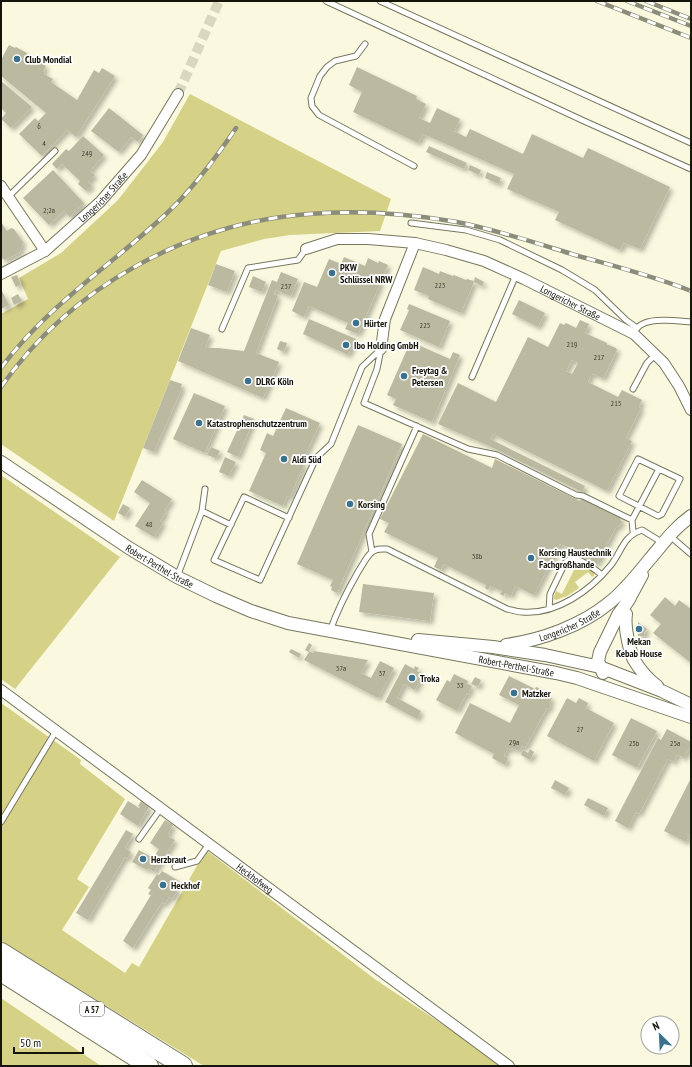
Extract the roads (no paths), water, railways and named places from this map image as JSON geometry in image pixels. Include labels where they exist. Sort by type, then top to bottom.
[{"type":"highway","name":"A 57","points":[[1,952],[182,1066]]},
{"type":"highway","name":"A 57","points":[[1,972],[149,1066]]},
{"type":"street","name":"Longericher Straße","points":[[1,274],[44,251],[100,202],[141,155],[178,94]]},
{"type":"street","points":[[1,186],[44,251]]},
{"type":"street","name":"Longericher Straße","points":[[306,249],[337,239],[368,239],[415,243],[484,261],[635,331],[655,355],[664,363],[679,386],[691,410]]},
{"type":"street","points":[[381,349],[385,319],[415,243]]},
{"type":"street","name":"Robert-Perthel-Straße","points":[[1,462],[130,548],[177,577],[251,611],[288,623],[577,678],[691,717]]},
{"type":"street","name":"Longericher Straße","points":[[493,647],[528,642],[568,628],[609,603],[650,560],[666,539],[691,516]]},
{"type":"street","name":"Longericher Straße","points":[[600,666],[598,662],[600,652],[618,615],[628,601],[650,560]]},
{"type":"street","name":"Longericher Straße","points":[[628,601],[624,621],[634,660],[652,682],[662,691]]},
{"type":"street","name":"Longericher Straße","points":[[600,666],[626,614]]},
{"type":"street","name":"Robert-Perthel-Straße","points":[[333,632],[493,647],[545,655],[600,666],[662,691],[691,705]]},
{"type":"street","points":[[577,678],[592,674],[600,666],[607,682],[617,692]]},
{"type":"street","name":"Heckhofweg","points":[[1,690],[510,1066]]},
{"type":"lane","points":[[326,1],[584,121],[691,168]]},
{"type":"lane","points":[[380,1],[691,143]]},
{"type":"lane","points":[[365,44],[356,56],[335,61],[327,67],[320,76],[311,98],[312,106],[319,115],[414,166]]},
{"type":"lane","points":[[8,197],[55,151]]},
{"type":"lane","points":[[411,223],[466,230],[500,240],[562,270],[595,290],[626,320],[635,331],[646,323],[657,320],[691,322]]},
{"type":"lane","points":[[222,329],[248,268],[298,260],[306,249]]},
{"type":"lane","points":[[472,377],[516,275]]},
{"type":"lane","points":[[381,349],[377,369],[364,403],[468,449],[496,455],[576,495],[583,496],[632,520]]},
{"type":"lane","points":[[289,518],[244,497],[214,560],[260,580],[289,518],[316,458],[331,444],[362,367],[381,349]]},
{"type":"lane","points":[[633,389],[647,362],[655,355]]},
{"type":"lane","points":[[372,552],[369,534],[417,426]]},
{"type":"lane","points":[[638,458],[680,479],[662,514],[658,516],[640,506],[619,496],[638,458]]},
{"type":"lane","points":[[634,532],[632,520],[659,469]]},
{"type":"lane","points":[[177,577],[202,511],[205,489]]},
{"type":"lane","points":[[202,511],[231,525]]},
{"type":"lane","points":[[333,632],[338,608],[365,562],[372,552],[378,548],[387,549],[507,609],[521,612],[539,611],[549,608],[563,603],[581,593],[602,575],[612,564],[627,539],[634,532],[642,530],[666,539],[691,554]]},
{"type":"lane","points":[[549,608],[550,594],[565,563],[569,560],[574,559],[602,575]]},
{"type":"lane","points":[[1,822],[56,731]]},
{"type":"lane","points":[[139,840],[161,808]]},
{"type":"lane","points":[[175,867],[197,861],[209,844]]},
{"type":"tunnel","points":[[178,94],[219,1]]},
{"type":"railway","points":[[597,1],[691,38]]},
{"type":"railway","points":[[627,1],[691,26]]},
{"type":"railway","points":[[646,1],[691,19]]},
{"type":"railway","points":[[1,368],[19,346],[58,306],[144,234],[185,195],[236,128]]},
{"type":"railway","points":[[1,387],[29,351],[62,319],[97,291],[136,266],[176,246],[219,231],[264,220],[309,214],[346,212],[402,215],[457,222],[516,237],[648,276],[691,291]]},
{"type":"place","name":"Club Mondial","points":[[17,59]]},
{"type":"place","name":"PKW Schlüssel NRW","points":[[332,273]]},
{"type":"place","name":"Hürter","points":[[356,323]]},
{"type":"place","name":"Ibo Holding GmbH","points":[[346,345]]},
{"type":"place","name":"Freytag & Petersen","points":[[404,376]]},
{"type":"place","name":"DLRG Köln","points":[[248,381]]},
{"type":"place","name":"Katastrophenschutzzentrum","points":[[199,423]]},
{"type":"place","name":"Aldi Süd","points":[[284,459]]},
{"type":"place","name":"Korsing","points":[[350,504]]},
{"type":"place","name":"Korsing Haustechnik Fachgroßhande","points":[[531,558]]},
{"type":"place","name":"Mekan Kebab House","points":[[639,629]]},
{"type":"place","name":"Troka","points":[[412,678]]},
{"type":"place","name":"Matzker","points":[[514,693]]},
{"type":"place","name":"Herzbraut","points":[[143,859]]},
{"type":"place","name":"Heckhof","points":[[163,885]]}]
